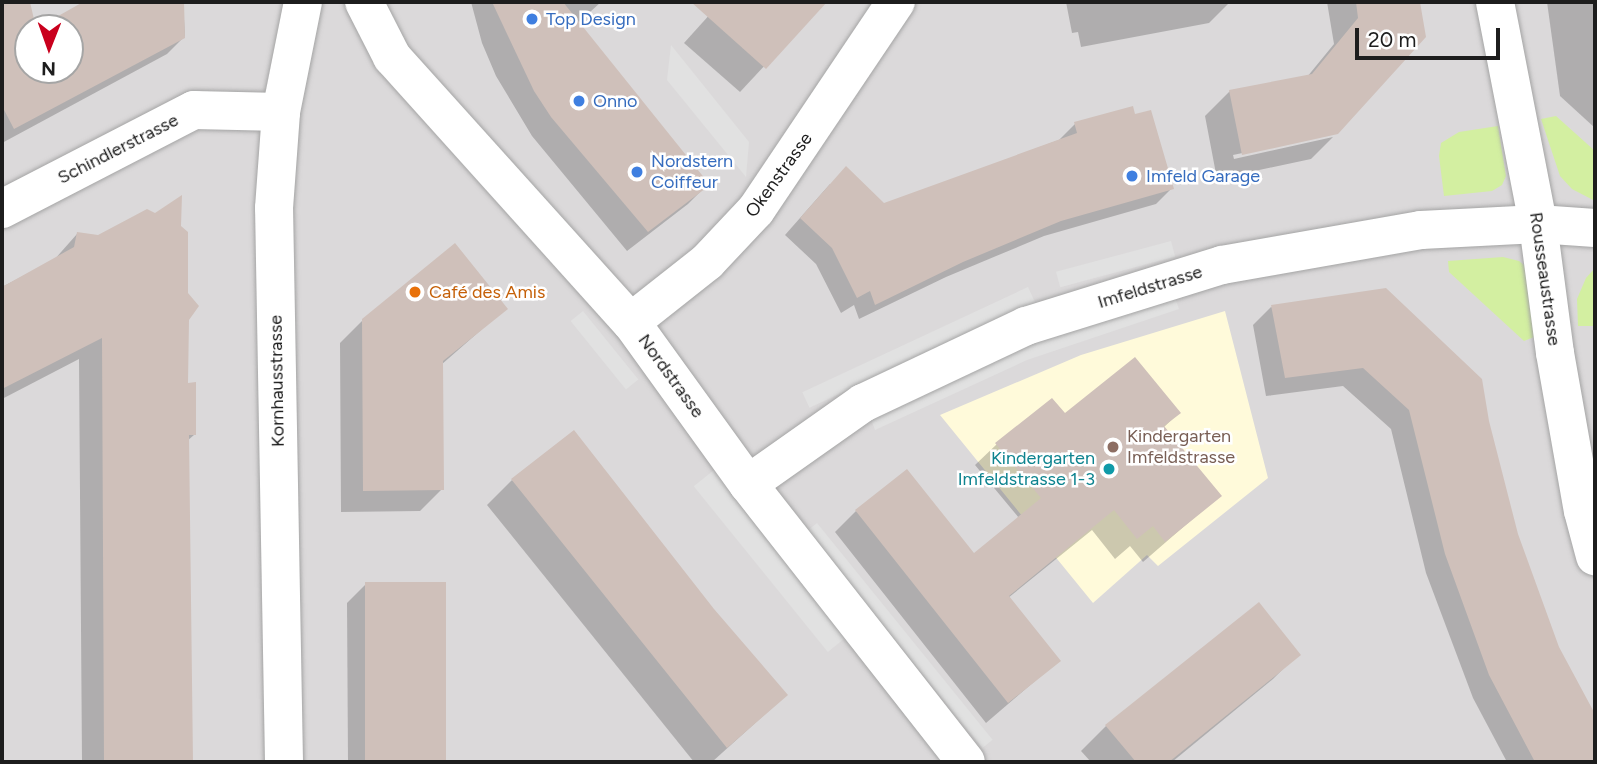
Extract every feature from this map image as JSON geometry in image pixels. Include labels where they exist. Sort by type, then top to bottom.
[{"type":"street","name":"Kornhausstrasse","points":[[284,762],[274,208],[281,112],[303,2]]},
{"type":"street","name":"Nordstrasse","points":[[364,2],[392,57],[509,183],[631,322],[748,485],[966,762]]},
{"type":"street","name":"Okenstrasse","points":[[631,322],[707,261],[756,210],[896,2]]},
{"type":"street","name":"Rousseaustrasse","points":[[1495,2],[1538,224],[1555,353],[1583,511],[1595,556]]},
{"type":"street","name":"Schindlerstrasse","points":[[2,209],[194,110],[281,112]]},
{"type":"street","name":"Imfeldstrasse","points":[[748,485],[863,403],[1026,326],[1222,265],[1421,230],[1538,224],[1595,228]]},
{"type":"shaded area","points":[[2,2],[1595,2],[1595,762],[2,762]]},
{"type":"shaded area","points":[[671,45],[749,142],[746,177],[667,80]]},
{"type":"shaded area","points":[[1171,241],[1175,256],[1060,287],[1056,272]]},
{"type":"shaded area","points":[[1028,287],[1035,302],[810,408],[802,392]]},
{"type":"shaded area","points":[[1174,295],[1179,309],[1027,360],[875,430],[870,416],[1020,347]]},
{"type":"shaded area","points":[[583,311],[638,379],[626,389],[571,321]]},
{"type":"shaded area","name":"Kindergarten Imfeldstrasse","points":[[1225,311],[1268,478],[1158,566],[1147,555],[1093,603],[940,415],[1081,355]]},
{"type":"shaded area","points":[[714,470],[848,636],[828,652],[694,486]]},
{"type":"shaded area","points":[[817,523],[993,740],[982,748],[807,531]]},
{"type":"green space","points":[[1556,116],[1595,151],[1595,201],[1572,189],[1560,176],[1541,119]]},
{"type":"green space","points":[[1498,126],[1506,176],[1502,185],[1492,191],[1444,196],[1439,156],[1441,143],[1459,132]]},
{"type":"green space","points":[[1503,257],[1519,261],[1531,271],[1542,334],[1524,341],[1449,272],[1448,261]]},
{"type":"green space","points":[[1595,268],[1595,326],[1578,326],[1577,299],[1586,278]]},
{"type":"building","points":[[2,2],[30,2],[33,14],[14,14],[14,84],[84,84],[84,14],[62,14],[83,2],[184,2],[185,38],[14,129],[2,106]]},
{"type":"building","points":[[492,2],[563,2],[710,185],[648,232],[551,117],[534,91]]},
{"type":"building","points":[[691,2],[827,2],[766,69]]},
{"type":"building","points":[[1356,2],[1420,2],[1426,37],[1338,134],[1242,155],[1229,90],[1312,74],[1358,18]]},
{"type":"building","points":[[1133,106],[1135,114],[1151,110],[1174,189],[1061,221],[963,262],[875,305],[870,291],[857,298],[832,248],[800,218],[846,166],[884,203],[1077,133],[1074,122]]},
{"type":"building","points":[[182,195],[181,226],[188,232],[188,293],[199,306],[189,320],[188,383],[196,382],[196,435],[189,435],[193,762],[104,762],[102,338],[2,389],[2,287],[74,247],[77,232],[98,235],[147,209],[155,213]]},
{"type":"building","points":[[455,243],[508,309],[443,361],[444,490],[363,491],[362,319]]},
{"type":"building","points":[[1386,288],[1482,379],[1489,421],[1518,534],[1559,647],[1595,714],[1595,762],[1535,762],[1489,675],[1445,554],[1409,410],[1363,368],[1285,378],[1271,305]]},
{"type":"building","points":[[1135,357],[1181,413],[1164,426],[1222,496],[1165,542],[1153,526],[1137,539],[1114,510],[1009,596],[1061,661],[1008,703],[855,510],[907,469],[974,553],[1041,498],[995,443],[1052,398],[1065,413]]},
{"type":"building","points":[[574,430],[714,609],[788,695],[727,748],[511,479]]},
{"type":"building","points":[[365,582],[446,582],[446,762],[365,762]]},
{"type":"building","points":[[1259,602],[1301,655],[1169,762],[1136,762],[1105,725]]},
{"type":"place","name":"Top Design","points":[[532,19]]},
{"type":"place","name":"Onno","points":[[579,101]]},
{"type":"place","name":"Nordstern Coiffeur","points":[[637,172]]},
{"type":"place","name":"Imfeld Garage","points":[[1132,176]]},
{"type":"place","name":"Café des Amis","points":[[415,292]]},
{"type":"place","name":"Kindergarten Imfeldstrasse","points":[[1113,447]]},
{"type":"place","name":"Kindergarten Imfeldstrasse 1-3","points":[[1109,469]]}]
